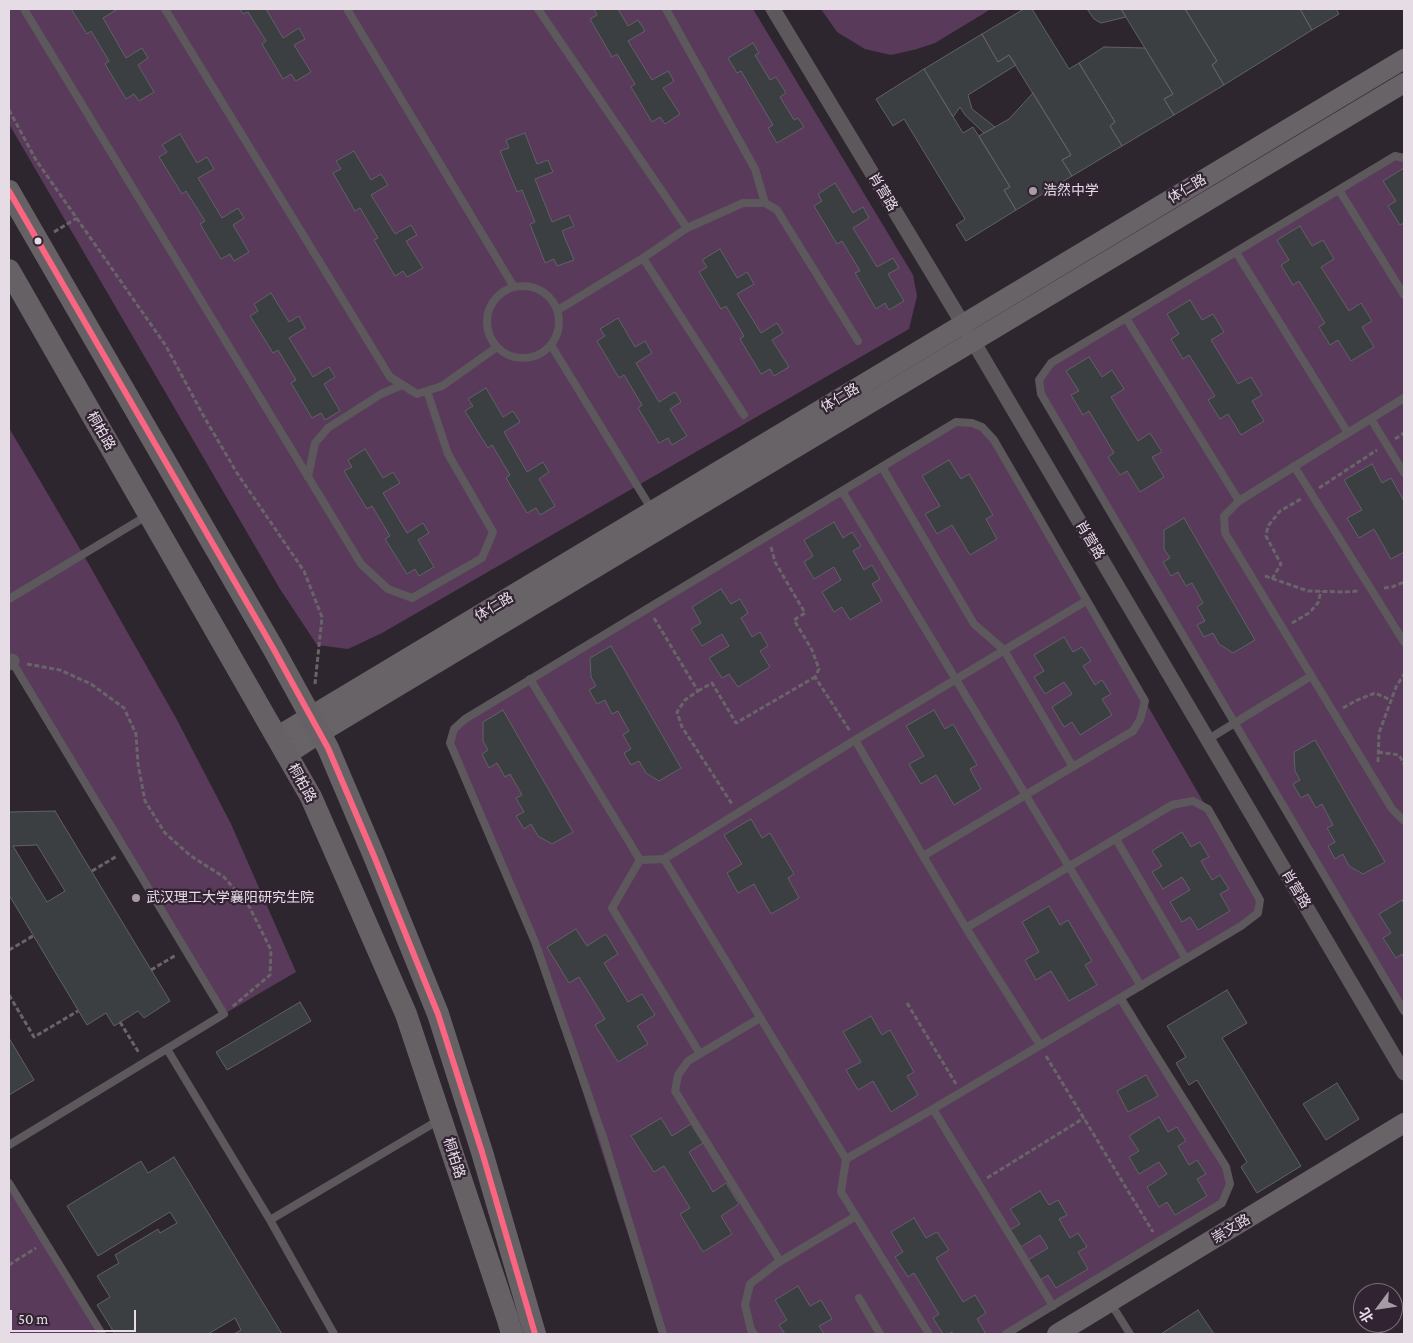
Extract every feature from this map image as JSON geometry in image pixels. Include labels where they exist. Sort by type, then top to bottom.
[{"type":"main road","points":[[9,191],[268,639],[328,748],[438,1014],[482,1152],[535,1334]]},
{"type":"main road","name":"桐柏路","points":[[9,270],[311,798],[406,1014],[512,1334]]},
{"type":"street","name":"肖营路","points":[[773,9],[963,324],[1404,1073]]},
{"type":"street","points":[[1380,73],[1404,42]]},
{"type":"street","name":"体仁路","points":[[281,746],[653,511],[1404,59]]},
{"type":"street","name":"体仁路","points":[[315,725],[972,342],[1401,88]]},
{"type":"street","name":"崇文路","points":[[1068,1331],[1110,1302],[1404,1123]]},
{"type":"lane","points":[[24,9],[361,564],[388,589],[412,598],[482,558],[493,532],[448,454],[427,391]]},
{"type":"lane","points":[[165,9],[390,378],[417,394],[442,386],[497,346]]},
{"type":"lane","points":[[347,9],[514,287]]},
{"type":"lane","points":[[538,9],[687,228]]},
{"type":"lane","points":[[666,9],[755,169],[765,203]]},
{"type":"lane","points":[[1404,158],[1395,156],[1050,364],[1038,380],[1042,394],[1404,1011]]},
{"type":"lane","points":[[1339,190],[1404,295]]},
{"type":"lane","points":[[558,310],[643,258],[687,228],[743,203],[765,203],[777,210],[858,341]]},
{"type":"lane","points":[[1236,252],[1348,433]]},
{"type":"lane","points":[[643,258],[744,415]]},
{"type":"lane","points":[[531,286],[542,290],[558,310],[560,322],[558,335],[542,354],[530,358],[518,358],[506,354],[490,337],[487,326],[488,314],[492,304],[499,295],[514,287],[531,286]]},
{"type":"lane","points":[[1126,318],[1238,501]]},
{"type":"lane","points":[[551,345],[653,511]]},
{"type":"lane","points":[[308,477],[315,443],[328,428],[381,394],[402,385]]},
{"type":"lane","points":[[1404,398],[1238,501],[1224,516],[1225,533],[1377,785],[1392,809],[1404,821]]},
{"type":"lane","points":[[1371,419],[1404,473]]},
{"type":"lane","points":[[663,1334],[603,1137],[535,942],[450,743],[454,729],[465,719],[530,679],[956,422],[972,422],[982,428],[994,440],[1145,702],[1140,720],[1133,731],[923,856]]},
{"type":"lane","points":[[1294,466],[1404,642]]},
{"type":"lane","points":[[882,467],[974,624],[1004,650],[1073,767]]},
{"type":"lane","points":[[842,491],[1141,986]]},
{"type":"lane","points":[[9,599],[149,514]]},
{"type":"lane","points":[[640,860],[664,859],[855,740],[1086,600]]},
{"type":"lane","points":[[9,1145],[224,1014],[10,660]]},
{"type":"lane","points":[[1207,740],[1312,676]]},
{"type":"lane","points":[[530,679],[640,860]]},
{"type":"lane","points":[[855,740],[966,928],[1040,1045]]},
{"type":"lane","points":[[846,1159],[1241,926],[1258,913],[1260,900],[1208,809],[1193,801],[1172,806],[966,928]]},
{"type":"lane","points":[[1116,838],[1186,959]]},
{"type":"lane","points":[[664,859],[846,1159],[841,1192],[929,1334]]},
{"type":"lane","points":[[640,860],[612,908],[700,1054]]},
{"type":"lane","points":[[1006,1334],[1222,1203],[1230,1184],[1226,1168],[1120,998]]},
{"type":"lane","points":[[760,1018],[688,1061],[678,1076],[675,1091],[780,1262]]},
{"type":"lane","points":[[167,1048],[270,1220],[334,1334]]},
{"type":"lane","points":[[932,1109],[1052,1306]]},
{"type":"lane","points":[[270,1220],[441,1119]]},
{"type":"lane","points":[[9,1183],[102,1334]]},
{"type":"lane","points":[[754,1334],[751,1330],[745,1305],[750,1284],[780,1262],[856,1216]]},
{"type":"lane","points":[[859,1298],[880,1334]]},
{"type":"lane","points":[[1110,1302],[1130,1334]]},
{"type":"path","points":[[9,110],[36,160],[166,346],[237,473],[304,571],[322,617],[315,725]]},
{"type":"path","points":[[38,241],[77,218]]},
{"type":"path","points":[[738,813],[682,727],[676,712],[685,700],[712,683],[736,723],[815,677],[819,668],[812,650],[794,620],[805,613],[775,562],[770,543],[774,532]]},
{"type":"path","points":[[1248,570],[1308,591],[1321,592],[1345,592],[1392,587],[1404,582]]},
{"type":"path","points":[[1283,628],[1309,613],[1318,603],[1321,592]]},
{"type":"path","points":[[648,608],[698,691]]},
{"type":"path","points":[[10,660],[60,670],[91,684],[124,708],[136,734],[138,764],[145,801],[165,833],[191,856],[224,877],[249,906],[271,950],[270,975],[224,1014]]},
{"type":"path","points":[[1377,785],[1379,733],[1396,687],[1404,674]]},
{"type":"path","points":[[815,677],[855,740]]},
{"type":"path","points":[[1334,714],[1355,701],[1375,693],[1391,700]]},
{"type":"path","points":[[1378,752],[1399,755],[1404,764]]},
{"type":"path","points":[[92,871],[126,851]]},
{"type":"path","points":[[9,950],[33,936]]},
{"type":"path","points":[[151,970],[186,950]]},
{"type":"path","points":[[9,995],[34,1037],[78,1011]]},
{"type":"path","points":[[907,1003],[961,1092]]},
{"type":"path","points":[[120,1022],[144,1062]]},
{"type":"path","points":[[1040,1045],[1159,1241]]},
{"type":"path","points":[[978,1184],[1084,1118]]},
{"type":"path","points":[[9,1265],[45,1243]]},
{"type":"shaded area","points":[[9,9],[753,9],[913,275],[917,296],[909,329],[382,633],[348,649],[317,645],[280,589],[9,124]]},
{"type":"shaded area","points":[[821,9],[991,9],[935,43],[891,55],[865,49],[837,32]]},
{"type":"shaded area","points":[[1395,156],[1404,158],[1404,1011],[1041,394],[1039,380],[1051,363]]},
{"type":"shaded area","points":[[956,422],[972,423],[994,440],[1260,900],[1258,913],[1124,995],[1226,1167],[1230,1184],[1222,1203],[1006,1334],[660,1334],[535,942],[450,743],[454,729]]},
{"type":"shaded area","points":[[9,428],[176,718],[231,824],[296,972],[224,1014],[9,663]]},
{"type":"shaded area","points":[[9,1183],[102,1334],[9,1334]]},
{"type":"building","points":[[71,9],[118,9],[103,18],[126,58],[142,48],[148,58],[138,65],[154,92],[139,101],[134,94],[126,99],[105,64],[109,61],[91,31],[87,34]]},
{"type":"building","points":[[240,9],[266,9],[283,38],[299,28],[305,39],[294,45],[311,72],[296,81],[291,74],[283,79],[262,44],[266,41],[248,12],[243,14]]},
{"type":"building","points":[[594,9],[618,9],[628,26],[638,20],[645,31],[628,41],[652,80],[668,71],[674,81],[663,88],[680,114],[665,124],[660,117],[652,122],[631,87],[635,84],[617,54],[612,57],[590,19],[597,15]]},
{"type":"building","points":[[1024,9],[1032,9],[1069,69],[1079,63],[1115,122],[1110,126],[1122,146],[1072,176],[1062,160],[1071,155],[1009,55],[998,62],[982,34]]},
{"type":"building","points":[[1087,9],[1121,9],[1126,17],[1101,23],[1094,19]]},
{"type":"building","points":[[1121,9],[1185,9],[1217,61],[1212,65],[1224,85],[1174,115],[1164,99],[1173,94]]},
{"type":"building","points":[[1185,9],[1300,9],[1312,30],[1224,85],[1212,65],[1217,61]]},
{"type":"building","points":[[1300,9],[1336,9],[1339,14],[1312,30]]},
{"type":"building","points":[[982,34],[998,62],[1009,55],[1016,65],[968,95],[972,109],[995,127],[984,133],[965,115],[960,107],[953,117],[924,69]]},
{"type":"building","points":[[753,43],[759,53],[755,55],[770,80],[776,77],[786,93],[780,97],[794,120],[798,118],[804,127],[777,143],[768,128],[773,125],[741,71],[737,73],[728,58]]},
{"type":"building","points":[[1104,47],[1145,48],[1173,94],[1164,99],[1174,115],[1122,146],[1110,126],[1115,122],[1079,63]]},
{"type":"building","points":[[924,69],[963,133],[973,127],[1010,187],[1004,190],[1016,210],[966,241],[956,225],[965,219],[904,119],[893,126],[876,99]]},
{"type":"building","points":[[1033,93],[1071,155],[1062,160],[1072,176],[1016,210],[1004,190],[1010,187],[979,136],[1009,119]]},
{"type":"building","points":[[525,133],[537,164],[548,160],[553,172],[535,179],[552,222],[569,215],[574,226],[562,231],[574,260],[557,266],[554,259],[545,263],[530,224],[535,222],[522,190],[517,192],[500,151],[509,148],[506,140]]},
{"type":"building","points":[[180,134],[197,163],[207,157],[214,169],[198,178],[222,218],[238,208],[244,218],[233,225],[249,252],[234,261],[230,254],[221,259],[200,224],[205,221],[186,191],[182,194],[159,157],[167,152],[162,145]]},
{"type":"building","points":[[354,151],[371,180],[381,174],[388,185],[371,195],[395,234],[411,225],[417,235],[406,241],[423,268],[407,277],[403,271],[395,276],[374,240],[378,238],[360,208],[355,211],[333,173],[341,169],[336,161]]},
{"type":"building","points":[[1404,168],[1404,223],[1400,225],[1388,206],[1396,201],[1383,181]]},
{"type":"building","points":[[835,183],[853,213],[863,207],[869,218],[853,228],[877,267],[893,258],[899,268],[888,274],[904,301],[889,310],[885,303],[876,309],[855,273],[860,271],[842,241],[837,244],[814,206],[822,201],[818,194]]},
{"type":"building","points":[[1300,226],[1312,246],[1323,240],[1334,259],[1321,267],[1349,311],[1361,303],[1372,321],[1362,327],[1374,347],[1351,361],[1338,340],[1330,345],[1319,327],[1325,323],[1299,281],[1293,285],[1281,265],[1289,260],[1277,240]]},
{"type":"building","points":[[720,249],[737,278],[747,272],[754,284],[737,294],[761,333],[777,323],[783,333],[772,340],[789,367],[774,376],[770,369],[761,374],[740,339],[744,336],[726,306],[721,309],[699,272],[707,267],[702,260]]},
{"type":"building","points":[[271,293],[289,322],[299,316],[305,328],[289,338],[313,377],[329,367],[335,377],[324,384],[340,411],[325,420],[321,413],[312,418],[291,383],[296,380],[278,350],[273,353],[250,316],[258,311],[254,304]]},
{"type":"building","points":[[1190,300],[1202,320],[1213,314],[1224,332],[1211,340],[1238,384],[1251,377],[1262,395],[1252,401],[1264,421],[1241,435],[1228,414],[1220,419],[1208,400],[1215,396],[1189,355],[1183,359],[1171,339],[1179,334],[1167,314]]},
{"type":"building","points":[[618,318],[635,347],[645,341],[652,353],[636,363],[659,402],[675,392],[681,402],[670,409],[687,436],[672,445],[668,438],[659,443],[638,408],[642,405],[624,375],[619,378],[597,341],[605,336],[600,329]]},
{"type":"building","points":[[1089,357],[1102,377],[1112,370],[1124,389],[1111,397],[1138,441],[1150,433],[1162,452],[1152,457],[1164,477],[1140,492],[1127,471],[1120,475],[1108,457],[1114,453],[1089,411],[1083,415],[1071,395],[1079,391],[1066,371]]},
{"type":"building","points":[[486,388],[503,417],[513,411],[520,422],[504,432],[527,472],[543,462],[549,472],[539,479],[555,506],[540,515],[536,508],[527,513],[506,478],[510,475],[492,445],[488,448],[465,411],[473,406],[468,399]]},
{"type":"building","points":[[365,449],[383,478],[393,472],[400,483],[383,493],[407,533],[423,523],[429,533],[418,540],[434,567],[419,576],[415,569],[407,574],[385,539],[390,536],[372,506],[367,509],[344,471],[352,467],[348,460]]},
{"type":"building","points":[[949,460],[961,479],[969,474],[993,515],[986,519],[997,539],[970,555],[952,525],[937,534],[925,514],[940,506],[922,476]]},
{"type":"building","points":[[1372,464],[1382,483],[1391,478],[1404,501],[1404,552],[1391,559],[1374,529],[1359,538],[1347,518],[1362,510],[1344,480]]},
{"type":"building","points":[[1184,518],[1255,640],[1233,653],[1219,644],[1213,633],[1204,637],[1197,625],[1205,621],[1197,607],[1203,603],[1192,583],[1186,586],[1178,572],[1171,576],[1163,562],[1170,558],[1164,549],[1164,530]]},
{"type":"building","points":[[834,522],[843,538],[852,532],[861,546],[853,551],[864,570],[872,565],[880,579],[872,584],[882,601],[850,620],[842,607],[834,612],[822,592],[841,580],[834,567],[814,579],[804,562],[813,556],[804,540]]},
{"type":"building","points":[[721,589],[731,604],[740,599],[748,613],[741,618],[752,637],[760,632],[768,646],[760,651],[770,667],[738,687],[729,674],[722,678],[709,658],[729,646],[722,634],[702,646],[691,629],[701,623],[692,607]]},
{"type":"building","points":[[1064,637],[1073,652],[1082,647],[1091,661],[1083,666],[1095,685],[1102,680],[1111,694],[1102,699],[1112,715],[1080,735],[1072,722],[1064,727],[1052,707],[1072,694],[1064,682],[1045,694],[1034,677],[1044,671],[1034,655]]},
{"type":"building","points":[[611,646],[681,768],[659,781],[646,773],[639,761],[631,765],[624,753],[631,749],[623,735],[629,731],[618,711],[612,714],[605,700],[597,704],[589,690],[596,686],[591,677],[590,658]]},
{"type":"building","points":[[503,710],[573,832],[552,844],[538,836],[531,824],[524,829],[516,816],[524,812],[516,798],[522,795],[510,774],[505,777],[497,763],[489,768],[482,754],[488,750],[483,741],[483,722]]},
{"type":"building","points":[[934,710],[945,729],[953,724],[977,765],[970,769],[981,789],[954,805],[936,775],[921,784],[909,764],[924,756],[906,726]]},
{"type":"building","points":[[1315,740],[1385,862],[1363,874],[1349,866],[1343,854],[1335,859],[1328,846],[1335,842],[1327,828],[1333,825],[1322,804],[1316,808],[1308,794],[1301,798],[1293,784],[1300,780],[1295,771],[1294,752]]},
{"type":"building","points":[[55,811],[170,1001],[144,1018],[138,1011],[114,1026],[106,1013],[87,1025],[9,895],[9,812]],"holes":[[[37,845],[65,891],[47,902],[13,846]]]},
{"type":"building","points":[[751,819],[762,838],[770,833],[794,874],[788,878],[799,898],[771,914],[754,884],[738,893],[727,873],[742,864],[724,835]]},
{"type":"building","points":[[1182,832],[1191,847],[1200,842],[1209,857],[1201,861],[1212,880],[1220,875],[1229,889],[1220,894],[1230,911],[1198,930],[1190,917],[1182,922],[1170,902],[1190,890],[1182,877],[1163,889],[1152,872],[1162,866],[1152,851]]},
{"type":"building","points":[[1402,900],[1404,904],[1404,958],[1402,954],[1396,958],[1383,938],[1391,933],[1379,914]]},
{"type":"building","points":[[1049,906],[1060,925],[1068,920],[1092,961],[1085,965],[1097,985],[1069,1001],[1051,971],[1036,980],[1025,960],[1039,952],[1022,922]]},
{"type":"building","points":[[576,929],[587,946],[606,934],[618,954],[604,963],[628,1002],[642,994],[655,1015],[637,1026],[648,1044],[618,1062],[595,1025],[605,1019],[579,977],[569,983],[547,947]]},
{"type":"building","points":[[1227,990],[1247,1023],[1222,1038],[1301,1166],[1257,1193],[1241,1167],[1247,1162],[1197,1080],[1189,1085],[1176,1063],[1186,1057],[1167,1026]]},
{"type":"building","points":[[300,1002],[311,1021],[227,1070],[216,1052]]},
{"type":"building","points":[[871,1016],[882,1035],[890,1030],[914,1072],[907,1076],[918,1095],[891,1112],[873,1081],[858,1090],[846,1070],[861,1062],[843,1032]]},
{"type":"building","points":[[9,1038],[34,1080],[9,1095]]},
{"type":"building","points":[[1146,1075],[1158,1096],[1128,1112],[1117,1091]]},
{"type":"building","points":[[1337,1083],[1359,1119],[1326,1140],[1303,1104]]},
{"type":"building","points":[[1159,1117],[1168,1132],[1177,1127],[1186,1141],[1178,1146],[1189,1165],[1197,1160],[1206,1174],[1197,1179],[1207,1196],[1175,1215],[1167,1202],[1159,1207],[1147,1187],[1167,1174],[1159,1162],[1139,1174],[1129,1157],[1139,1151],[1129,1136]]},
{"type":"building","points":[[661,1118],[672,1136],[691,1124],[703,1143],[689,1152],[713,1192],[726,1183],[739,1204],[721,1216],[732,1234],[703,1252],[680,1214],[690,1208],[664,1166],[654,1172],[631,1136]]},
{"type":"building","points":[[174,1157],[282,1334],[234,1334],[241,1330],[235,1318],[208,1334],[115,1334],[97,1305],[110,1297],[97,1276],[119,1263],[115,1255],[158,1229],[160,1233],[177,1223],[170,1212],[98,1256],[67,1206],[141,1161],[148,1173]]},
{"type":"building","points":[[1040,1191],[1049,1205],[1058,1200],[1067,1215],[1059,1219],[1070,1238],[1078,1233],[1087,1247],[1078,1252],[1088,1269],[1056,1288],[1048,1275],[1040,1280],[1028,1260],[1048,1248],[1040,1235],[1021,1247],[1010,1230],[1020,1224],[1010,1209]]},
{"type":"building","points":[[914,1218],[926,1238],[937,1232],[949,1250],[936,1258],[963,1302],[975,1295],[986,1313],[977,1319],[986,1334],[953,1334],[952,1332],[943,1334],[933,1318],[939,1314],[914,1273],[908,1277],[895,1257],[903,1252],[891,1232]]},
{"type":"building","points":[[798,1286],[810,1306],[821,1300],[832,1319],[819,1326],[824,1334],[785,1334],[779,1325],[787,1320],[775,1300]]},
{"type":"building","points":[[1198,1310],[1214,1334],[1161,1334]]},
{"type":"transit line","points":[[9,191],[273,648],[328,748],[438,1014],[482,1152],[535,1334]]},
{"type":"place","name":"浩然中学","points":[[1033,191]]},
{"type":"place","name":"武汉理工大学襄阳研究生院","points":[[136,898]]}]
